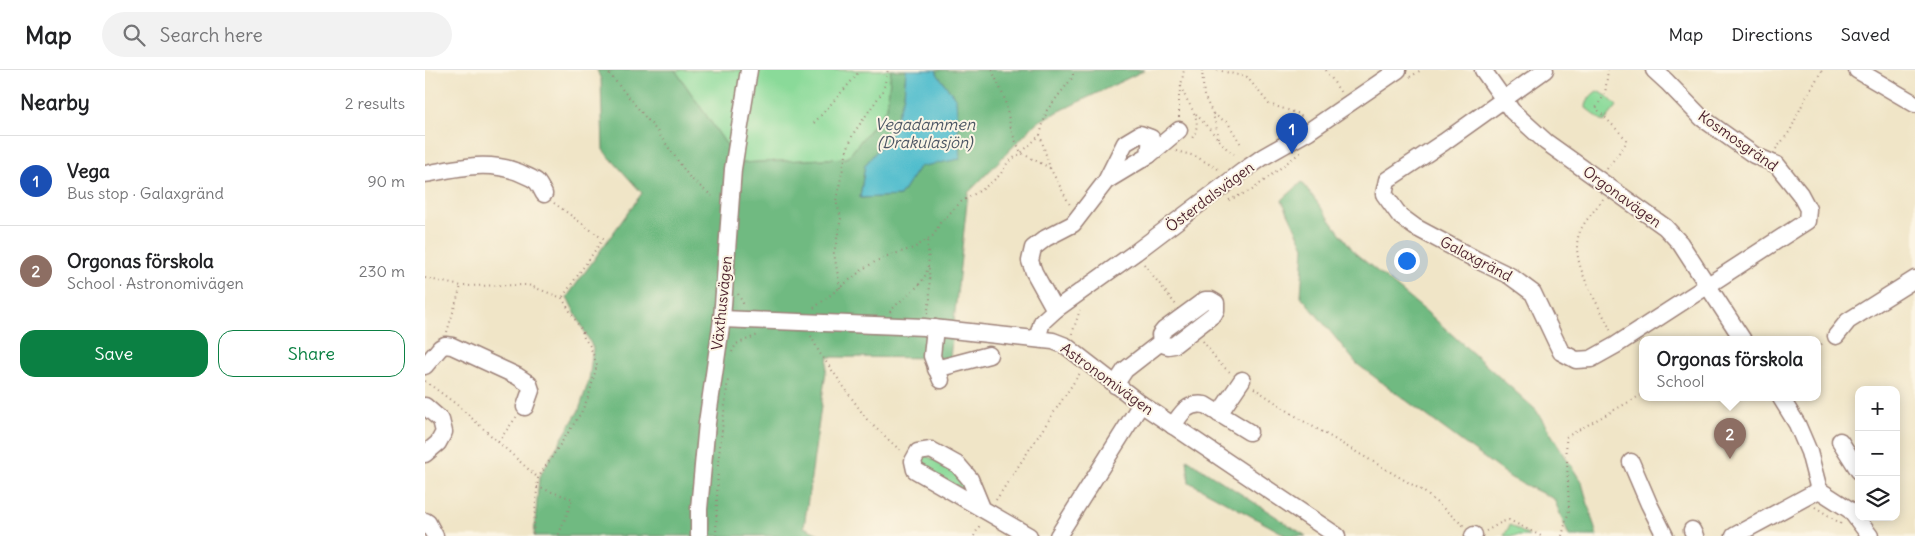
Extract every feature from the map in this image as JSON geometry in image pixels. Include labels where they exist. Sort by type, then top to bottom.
[{"type":"street","name":"Växthusvägen","points":[[699,536],[699,509],[707,423],[722,319],[733,169],[749,70]]},
{"type":"street","name":"Österdalsvägen","points":[[1037,338],[1042,322],[1055,310],[1232,190],[1263,157],[1309,131],[1398,70]]},
{"type":"street","name":"Orgonavägen","points":[[1483,70],[1512,111],[1546,142],[1665,227],[1680,243],[1740,336]]},
{"type":"street","points":[[1503,100],[1545,70]]},
{"type":"street","name":"Kosmosgränd","points":[[1654,70],[1702,118],[1754,155],[1777,166],[1800,194],[1809,209],[1807,221],[1707,285]]},
{"type":"street","points":[[1857,70],[1915,104]]},
{"type":"street","name":"Galaxgränd","points":[[1503,100],[1387,180],[1384,194],[1400,216],[1415,227],[1510,276],[1533,294],[1561,352],[1576,360],[1591,358],[1616,345],[1707,285]]},
{"type":"street","points":[[1055,310],[1030,261],[1033,248],[1046,238],[1073,224],[1106,181],[1125,143],[1141,134],[1151,138],[1152,152]]},
{"type":"street","points":[[1106,181],[1152,152],[1184,135]]},
{"type":"street","points":[[425,174],[468,166],[492,165],[509,168],[529,177],[536,181],[544,194]]},
{"type":"street","points":[[1836,336],[1848,321],[1915,279]]},
{"type":"street","points":[[1205,300],[1211,300],[1216,303],[1215,314],[1174,345],[1166,346],[1161,342],[1160,335],[1184,316],[1205,300]]},
{"type":"street","name":"Astronomivägen","points":[[722,319],[929,327],[1053,341],[1066,346],[1141,404],[1337,536]]},
{"type":"street","points":[[929,327],[931,356],[939,374],[989,355]]},
{"type":"street","points":[[1115,385],[1125,370],[1161,342]]},
{"type":"street","points":[[425,366],[440,348],[445,345],[452,346],[529,384],[531,390],[525,406]]},
{"type":"street","points":[[1219,414],[1242,380]]},
{"type":"street","points":[[1783,401],[1797,424],[1809,452],[1813,493]]},
{"type":"street","points":[[1058,536],[1141,404]]},
{"type":"street","points":[[1173,426],[1184,410],[1194,405],[1205,405],[1249,432]]},
{"type":"street","points":[[425,406],[441,420],[443,432],[438,443],[425,454]]},
{"type":"street","points":[[1840,441],[1855,465]]},
{"type":"street","points":[[985,510],[970,479],[958,465],[931,450],[918,452],[913,461],[915,470],[1029,536]]},
{"type":"street","points":[[1631,462],[1665,536]]},
{"type":"street","points":[[1734,536],[1813,493],[1855,507]]},
{"type":"street","points":[[1862,521],[1869,536]]},
{"type":"path","points":[[606,70],[657,131],[690,178],[711,196]]},
{"type":"path","points":[[815,123],[857,75],[857,70]]},
{"type":"path","points":[[840,288],[833,253],[841,218],[837,201],[847,150],[853,134],[883,91],[888,70]]},
{"type":"path","points":[[992,70],[1004,97],[1012,133],[1021,153],[1050,168]]},
{"type":"path","points":[[913,461],[868,421],[819,352],[803,318],[866,267],[884,257],[914,248],[934,235],[940,223],[962,201],[983,189],[1000,175],[1008,162],[1021,153],[1040,134],[1047,110],[1073,77],[1073,70]]},
{"type":"path","points":[[1184,70],[1179,96],[1184,135],[1196,132],[1195,112]]},
{"type":"path","points":[[1202,70],[1204,96],[1213,114],[1219,138]]},
{"type":"path","points":[[1217,70],[1247,77],[1269,104],[1300,114],[1309,131]]},
{"type":"path","points":[[1605,172],[1626,143],[1626,139],[1596,108],[1605,94],[1608,70]]},
{"type":"path","points":[[1767,161],[1790,131],[1822,70]]},
{"type":"path","points":[[1181,86],[1184,96],[1195,112],[1228,150],[1234,154]]},
{"type":"path","points":[[1213,114],[1228,123],[1242,146]]},
{"type":"path","points":[[1040,134],[1050,168],[1077,219]]},
{"type":"path","points":[[1152,152],[1178,151],[1195,156],[1218,169],[1232,190]]},
{"type":"path","points":[[544,194],[558,207],[603,239],[562,298]]},
{"type":"path","points":[[1605,197],[1579,234],[1578,241],[1581,272],[1603,313],[1616,345]]},
{"type":"path","points":[[929,238],[927,245],[930,300],[929,327]]},
{"type":"path","points":[[1139,258],[1184,316]]},
{"type":"path","points":[[879,325],[897,302],[923,282],[928,265]]},
{"type":"path","points":[[425,278],[461,286],[528,285],[562,298],[583,331],[584,338],[590,346],[597,365],[589,395],[581,413],[538,478],[533,536]]},
{"type":"path","points":[[445,345],[461,286]]},
{"type":"path","points":[[1194,330],[1219,363],[1242,380],[1300,419],[1423,491],[1478,534],[1509,520],[1541,536]]},
{"type":"path","points":[[731,356],[736,344],[759,334]]},
{"type":"path","points":[[985,510],[1087,362]]},
{"type":"path","points":[[716,536],[718,464],[729,372]]},
{"type":"path","points":[[425,381],[456,404],[538,478]]},
{"type":"path","points":[[1562,536],[1569,510],[1566,438],[1639,396]]},
{"type":"path","points":[[498,442],[525,406]]},
{"type":"path","points":[[537,486],[573,499],[558,536]]},
{"type":"path","points":[[1813,493],[1817,509],[1849,528]]},
{"type":"green space","points":[[597,70],[675,70],[739,163],[847,158],[887,108],[891,70],[906,70],[904,96],[891,135],[865,165],[860,198],[900,196],[919,167],[956,99],[936,70],[1145,70],[1037,122],[968,193],[950,358],[828,357],[804,527],[823,536],[534,536],[539,477],[579,410],[589,380],[593,348],[567,297],[642,193],[603,150],[601,80]]},
{"type":"green space","points":[[675,70],[891,70],[887,108],[847,158],[739,163]]},
{"type":"green space","points":[[1597,91],[1607,96],[1617,106],[1604,122],[1586,108],[1589,98]]},
{"type":"green space","points":[[1302,182],[1355,253],[1428,313],[1536,410],[1582,483],[1597,536],[1569,536],[1554,499],[1511,478],[1357,364],[1301,296],[1304,247],[1282,200]]},
{"type":"green space","points":[[923,454],[963,475],[970,492],[918,468]]},
{"type":"green space","points":[[1187,459],[1306,536],[1283,536],[1284,534],[1189,482]]},
{"type":"green space","points":[[1510,525],[1529,536],[1504,536]]},
{"type":"water","name":"Vegadammen (Drakulasjön)","points":[[906,70],[936,70],[956,99],[960,159],[919,167],[900,196],[860,198],[865,165],[891,134],[904,96]]},
{"type":"place","name":"Vega","points":[[1292,154]]},
{"type":"place","name":"Orgonas förskola","points":[[1730,459]]}]
